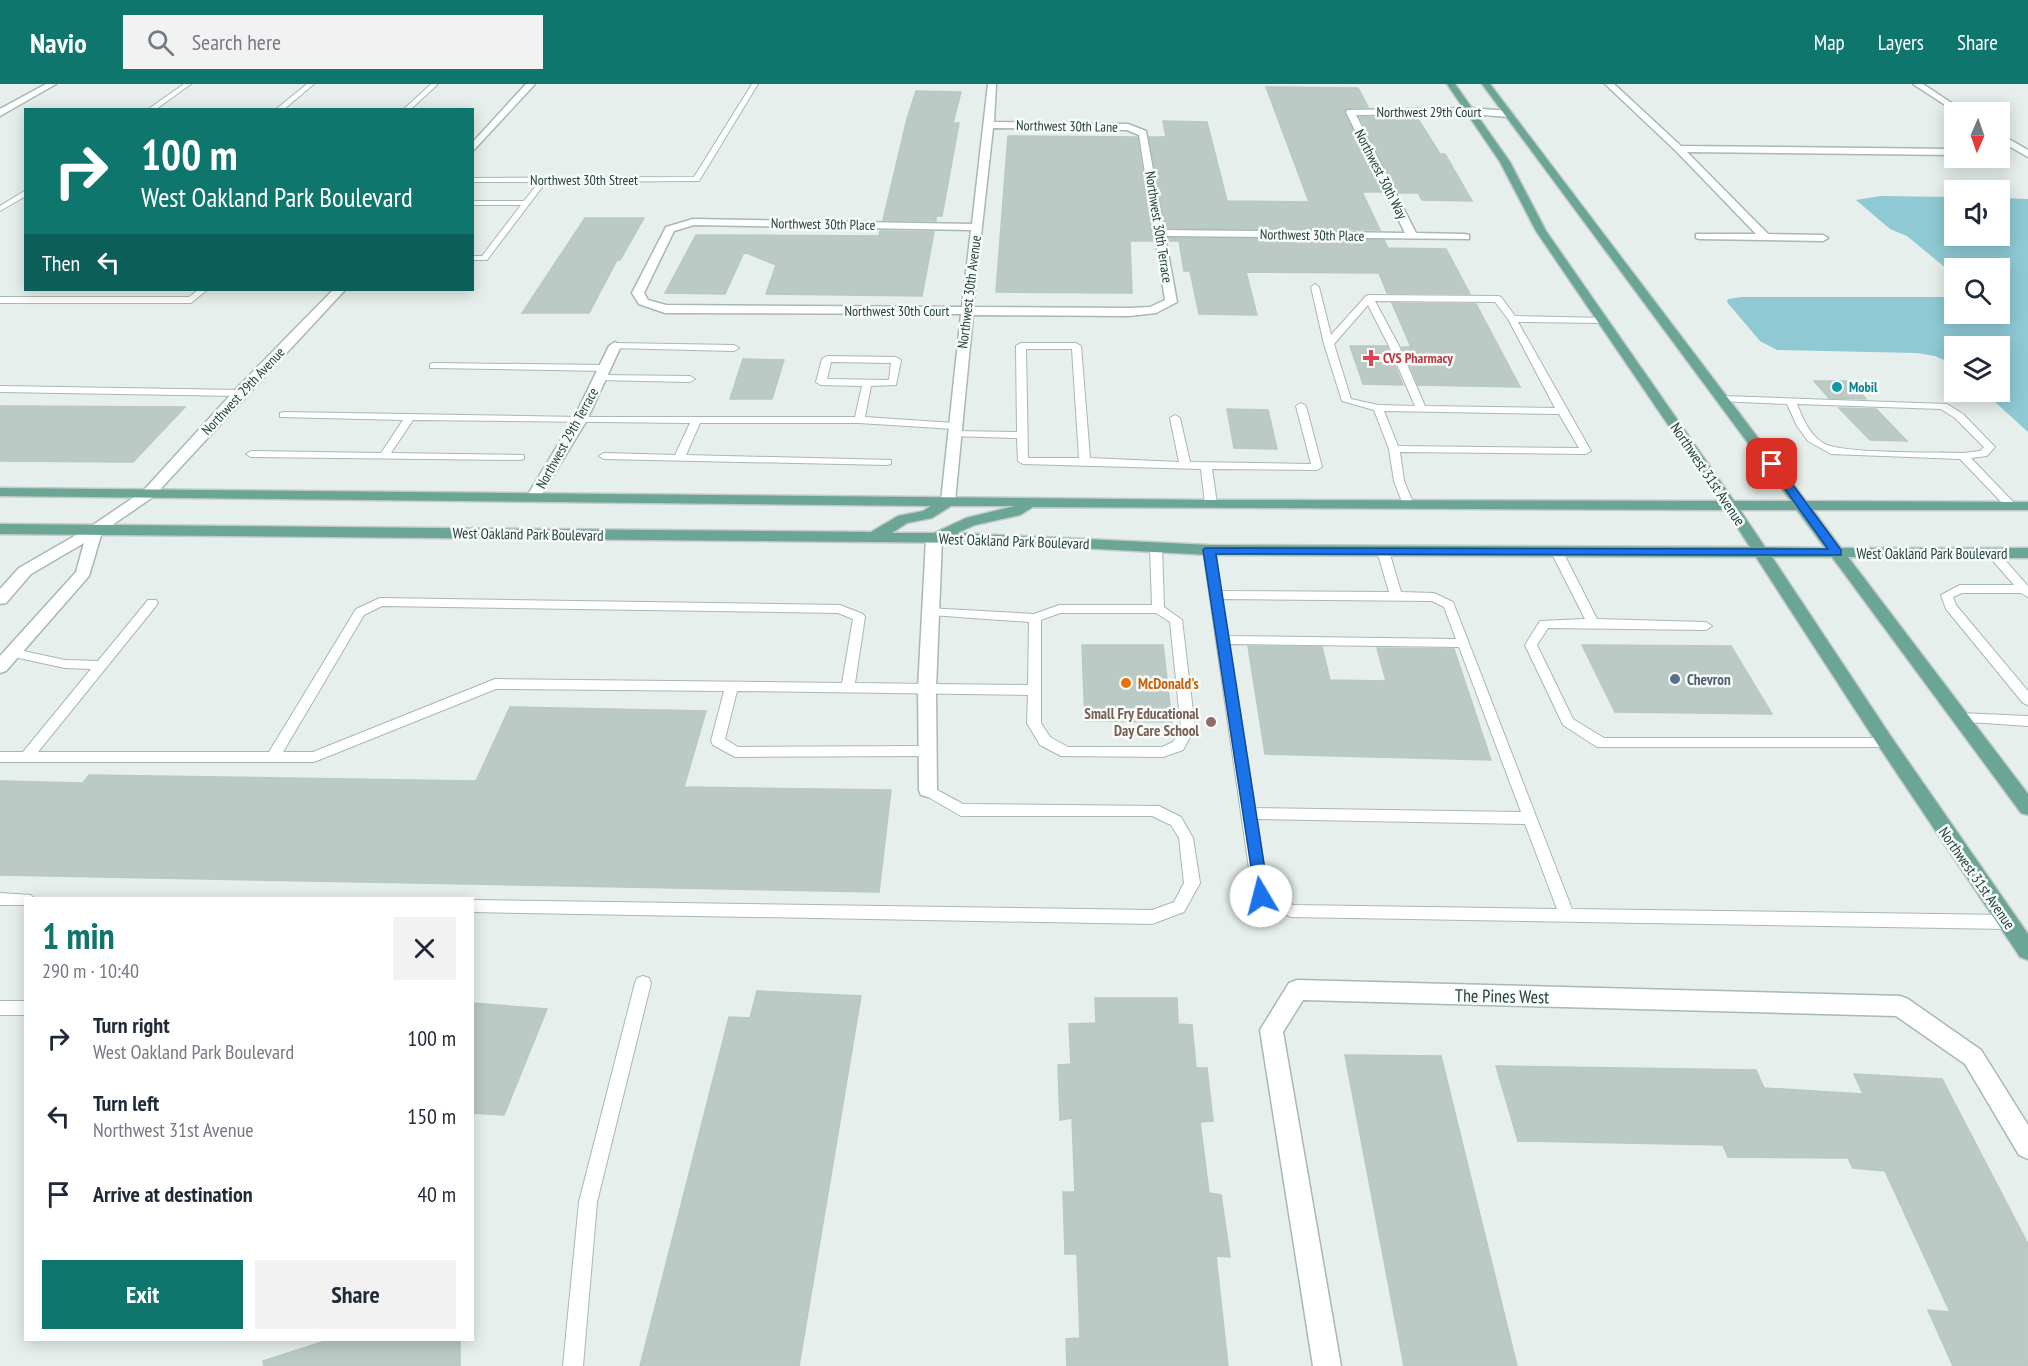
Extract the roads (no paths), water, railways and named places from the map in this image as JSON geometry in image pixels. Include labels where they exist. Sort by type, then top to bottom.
[{"type":"main road","name":"Northwest 31st Avenue","points":[[1451,84],[1505,162],[1540,231],[1730,505],[1886,743],[2028,951]]},
{"type":"main road","points":[[1486,84],[2028,808]]},
{"type":"main road","points":[[0,492],[1211,504],[2028,506]]},
{"type":"main road","points":[[872,538],[903,519],[927,515],[948,501]]},
{"type":"main road","points":[[934,538],[971,521],[1015,512],[1036,502]]},
{"type":"main road","name":"West Oakland Park Boulevard","points":[[0,530],[987,538],[1209,550],[2028,553]]},
{"type":"street","points":[[0,113],[52,84]]},
{"type":"street","points":[[474,147],[531,84]]},
{"type":"street","name":"Northwest 30th Avenue","points":[[948,501],[976,227],[990,125],[992,84]]},
{"type":"street","points":[[1609,84],[1679,149],[1765,237]]},
{"type":"street","points":[[1917,84],[1945,102]]},
{"type":"street","name":"Northwest 29th Court","points":[[1350,112],[1470,111],[1509,114]]},
{"type":"street","name":"Northwest 30th Way","points":[[1350,112],[1412,236]]},
{"type":"street","name":"Northwest 30th Lane","points":[[990,125],[1128,127],[1143,133]]},
{"type":"street","name":"Northwest 30th Terrace","points":[[1143,133],[1171,302],[1152,310]]},
{"type":"street","points":[[2010,143],[2027,153]]},
{"type":"street","points":[[1679,149],[1944,152]]},
{"type":"street","points":[[2010,152],[2027,153]]},
{"type":"street","name":"Northwest 30th Place","points":[[643,302],[638,293],[670,229],[693,222],[976,227]]},
{"type":"street","name":"Northwest 30th Place","points":[[1159,233],[1465,237]]},
{"type":"street","points":[[1700,236],[1823,238]]},
{"type":"street","name":"Northwest 29th Avenue","points":[[0,599],[25,571],[95,530],[148,494],[240,393],[338,291]]},
{"type":"street","name":"Northwest 30th Court","points":[[643,302],[665,309],[1129,312],[1152,310]]},
{"type":"street","name":"Northwest 29th Terrace","points":[[534,496],[580,420],[615,346]]},
{"type":"street","points":[[0,667],[83,573],[95,530]]},
{"type":"street","points":[[928,790],[927,689],[934,538]]},
{"type":"street","name":"The Pines West","points":[[1328,1366],[1271,1030],[1297,990],[1900,1006],[1973,1057],[2028,1147]]},
{"type":"lane","points":[[153,108],[188,84]]},
{"type":"lane","points":[[281,108],[312,84]]},
{"type":"lane","points":[[408,108],[435,84]]},
{"type":"lane","name":"Northwest 30th Street","points":[[474,180],[696,179],[755,84]]},
{"type":"lane","points":[[474,258],[484,258],[544,180]]},
{"type":"lane","points":[[0,209],[24,193]]},
{"type":"lane","points":[[474,203],[527,203]]},
{"type":"lane","points":[[1315,287],[1329,344],[1347,401],[1378,408],[1562,411]]},
{"type":"lane","points":[[27,300],[40,291]]},
{"type":"lane","points":[[0,300],[191,300],[202,291]]},
{"type":"lane","points":[[1329,344],[1369,298],[1498,299],[1586,451],[1394,449]]},
{"type":"lane","points":[[1369,298],[1394,346],[1421,409]]},
{"type":"lane","points":[[1512,320],[1602,320]]},
{"type":"lane","points":[[615,346],[734,348]]},
{"type":"lane","points":[[1085,461],[1076,346],[1021,346],[1023,461],[1317,467],[1301,406]]},
{"type":"lane","points":[[827,360],[896,360],[893,383],[867,383],[821,382],[827,360]]},
{"type":"lane","points":[[433,366],[690,379]]},
{"type":"lane","points":[[859,420],[867,383]]},
{"type":"lane","points":[[0,389],[240,393]]},
{"type":"lane","points":[[1723,399],[1791,401],[1943,406],[1959,416],[1990,447],[1983,454],[1963,456],[1836,452],[1822,449],[1814,444],[1799,420],[1791,401]]},
{"type":"lane","points":[[1378,408],[1394,449],[1399,481],[1408,505]]},
{"type":"lane","points":[[284,415],[580,420],[859,420],[1022,435]]},
{"type":"lane","points":[[384,456],[410,417]]},
{"type":"lane","points":[[1175,418],[1185,465]]},
{"type":"lane","points":[[679,458],[696,420]]},
{"type":"lane","points":[[251,454],[520,457]]},
{"type":"lane","points":[[604,456],[887,462]]},
{"type":"lane","points":[[1963,456],[2011,506]]},
{"type":"lane","points":[[1206,466],[1211,504]]},
{"type":"lane","points":[[1156,547],[1158,609]]},
{"type":"lane","points":[[1209,550],[1261,896],[1291,911],[2007,922]]},
{"type":"lane","points":[[1383,551],[1396,596]]},
{"type":"lane","points":[[1557,552],[1593,623]]},
{"type":"lane","points":[[1992,553],[2026,591]]},
{"type":"lane","points":[[2026,591],[1960,589],[1947,595],[1950,606],[2028,700]]},
{"type":"lane","points":[[1215,595],[1434,597],[1449,605],[1567,915]]},
{"type":"lane","points":[[273,757],[360,612],[380,602],[840,609],[860,616],[848,688]]},
{"type":"lane","points":[[27,756],[152,603]]},
{"type":"lane","points":[[931,611],[1035,618],[1059,609],[1158,609],[1176,620],[1188,728],[1178,746],[1163,753],[1066,752],[1045,741],[1034,723],[1035,618]]},
{"type":"lane","points":[[1706,626],[1544,624],[1531,645],[1568,722],[1602,743],[1886,743]]},
{"type":"lane","points":[[1222,640],[1464,643]]},
{"type":"lane","points":[[14,653],[65,664],[101,665]]},
{"type":"lane","points":[[0,756],[314,757],[495,684],[1034,690]]},
{"type":"lane","points":[[732,687],[718,741],[735,752],[928,751]]},
{"type":"lane","points":[[1960,718],[2028,721]]},
{"type":"lane","points":[[474,906],[1152,917],[1179,907],[1192,883],[1186,838],[1176,821],[1154,810],[961,810],[928,790]]},
{"type":"lane","points":[[1249,813],[1530,818]]},
{"type":"lane","points":[[0,899],[24,899]]},
{"type":"lane","points":[[573,1366],[588,1202],[643,983]]},
{"type":"lane","points":[[0,1008],[24,1008]]},
{"type":"water","points":[[1880,196],[1944,197],[1944,246],[2010,246],[2010,198],[2028,199],[2028,432],[1995,402],[2010,402],[2010,336],[1944,336],[1944,360],[1917,353],[1777,350],[1760,341],[1727,302],[1728,299],[1742,297],[1944,297],[1944,324],[2010,324],[2010,258],[1944,258],[1944,267],[1907,236],[1890,229],[1856,200]]},
{"type":"place","name":"CVS Pharmacy","points":[[1371,358]]},
{"type":"place","name":"Mobil","points":[[1837,387]]},
{"type":"place","name":"Chevron","points":[[1675,679]]},
{"type":"place","name":"McDonald's","points":[[1126,683]]},
{"type":"place","name":"Small Fry Educational Day Care School","points":[[1211,722]]}]
